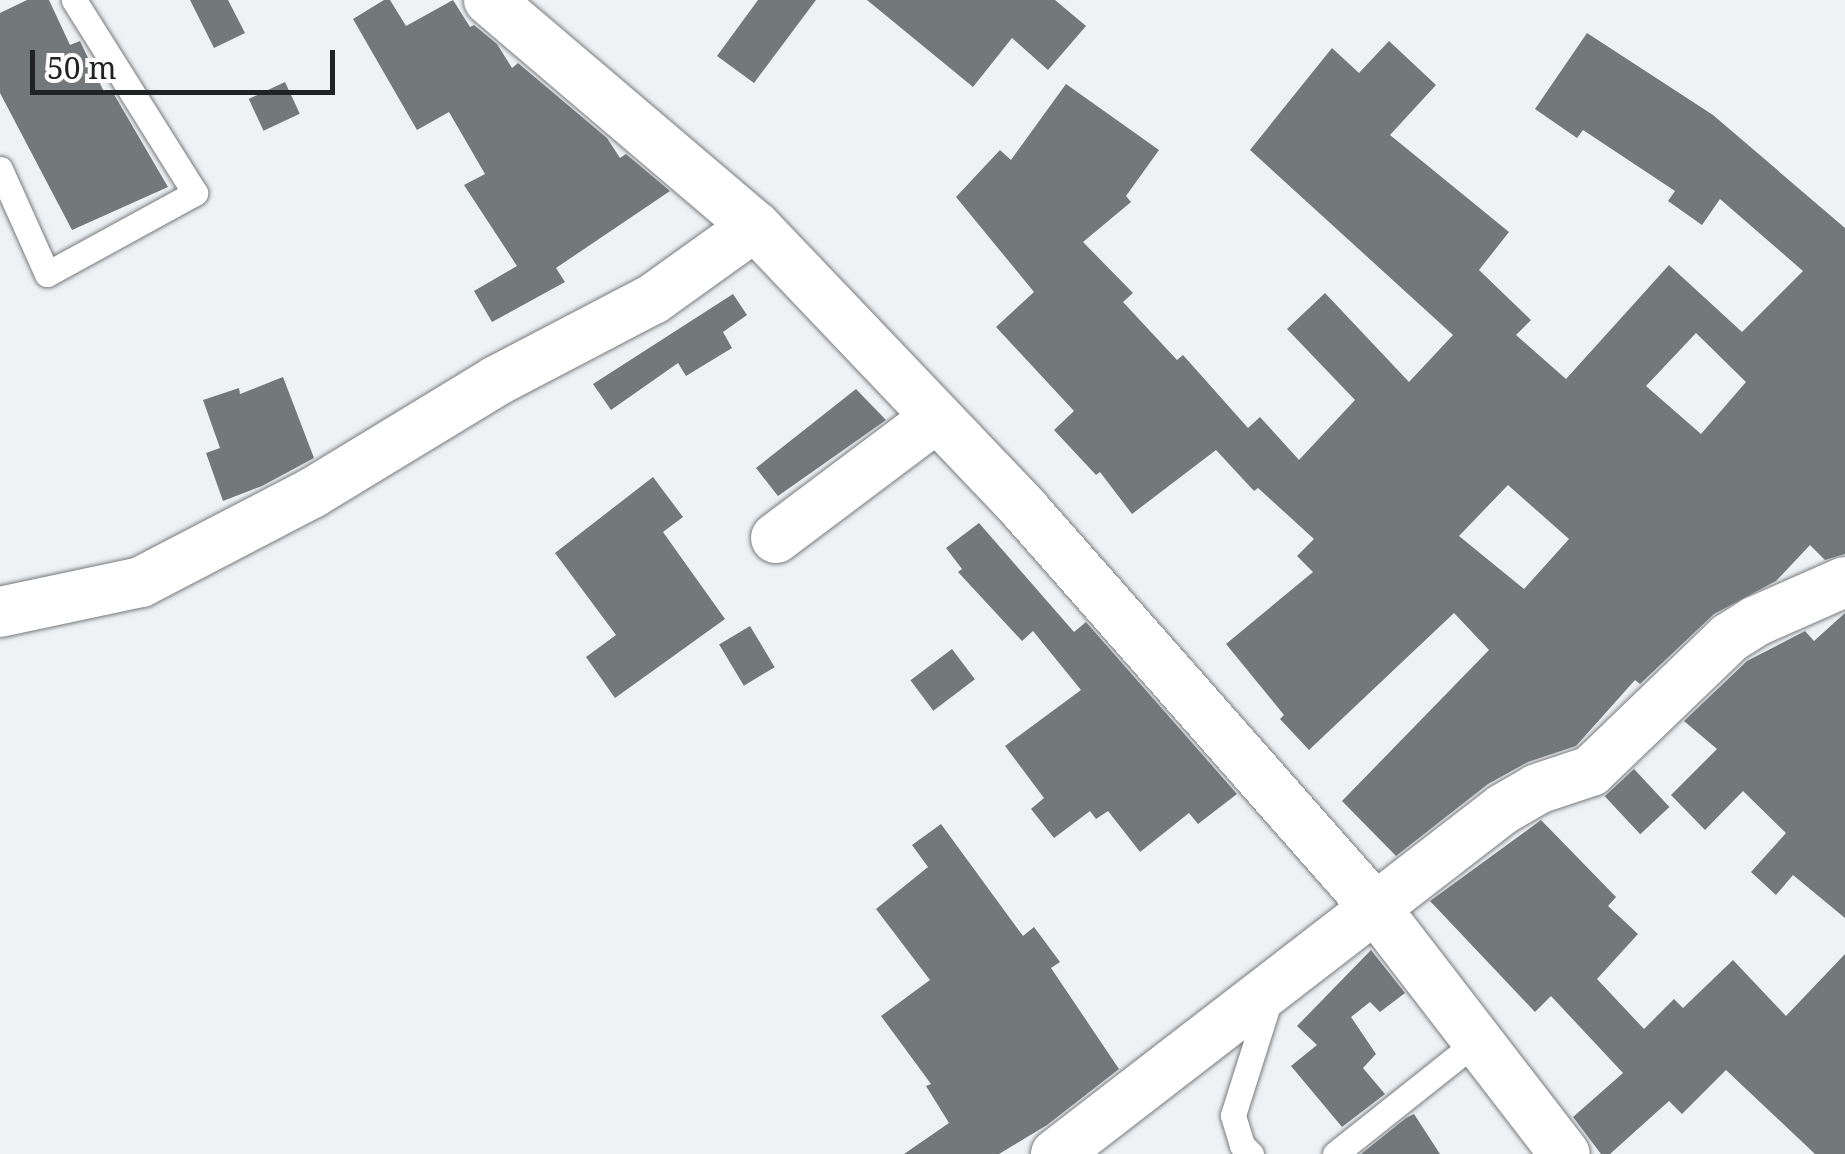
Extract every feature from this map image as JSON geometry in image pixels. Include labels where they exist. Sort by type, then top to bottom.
[{"type":"street","points":[[489,0],[756,226],[1026,511],[1373,906],[1565,1154]]},
{"type":"street","points":[[0,612],[141,582],[312,493],[496,381],[652,299],[756,226]]},
{"type":"street","points":[[776,538],[938,418]]},
{"type":"street","points":[[1056,1154],[1373,906],[1504,809],[1537,788],[1592,771],[1729,638],[1756,621],[1845,582]]},
{"type":"lane","points":[[0,169],[47,274],[195,194],[74,0]]},
{"type":"lane","points":[[1252,1154],[1242,1145],[1233,1116],[1276,982]]},
{"type":"lane","points":[[1334,1154],[1477,1041]]},
{"type":"building","points":[[27,0],[49,0],[70,45],[80,41],[105,94],[112,91],[168,187],[72,230],[0,93],[0,13]]},
{"type":"building","points":[[190,0],[228,0],[245,33],[214,48]]},
{"type":"building","points":[[390,0],[406,26],[453,0],[470,27],[474,25],[497,44],[512,68],[518,63],[607,138],[620,158],[626,154],[670,191],[556,268],[565,282],[492,322],[474,291],[517,266],[464,185],[485,174],[449,112],[417,130],[353,19]]},
{"type":"building","points":[[758,0],[816,0],[754,83],[717,56]]},
{"type":"building","points":[[867,0],[1055,0],[1086,26],[1048,70],[1012,38],[973,87]]},
{"type":"building","points":[[1587,33],[1713,115],[1845,228],[1845,554],[1825,560],[1810,545],[1776,581],[1714,614],[1640,684],[1635,680],[1576,746],[1528,762],[1488,784],[1396,856],[1342,801],[1489,650],[1454,613],[1309,750],[1280,719],[1284,715],[1226,644],[1313,572],[1297,556],[1314,539],[1258,488],[1254,491],[1216,450],[1132,514],[1100,472],[1096,475],[1054,430],[1074,411],[996,327],[1034,292],[956,197],[1000,150],[1011,160],[1066,84],[1159,150],[1126,196],[1131,202],[1083,242],[1133,293],[1123,302],[1177,360],[1183,355],[1248,428],[1260,417],[1299,460],[1355,400],[1287,329],[1325,293],[1409,382],[1453,335],[1250,150],[1332,48],[1359,73],[1389,41],[1436,85],[1390,135],[1509,232],[1479,270],[1531,320],[1516,335],[1566,379],[1669,265],[1742,332],[1803,271],[1720,199],[1702,225],[1668,201],[1675,191],[1583,130],[1577,138],[1535,109]],"holes":[[[1696,333],[1746,382],[1701,434],[1646,386]],[[1508,485],[1569,539],[1524,589],[1459,536]]]},
{"type":"building","points":[[285,82],[300,114],[264,131],[249,99]]},
{"type":"building","points":[[733,294],[747,315],[723,332],[732,348],[686,376],[678,363],[611,410],[593,384]]},
{"type":"building","points":[[283,377],[314,458],[262,486],[223,501],[206,453],[220,448],[203,400],[239,388],[240,394]]},
{"type":"building","points":[[856,389],[886,420],[778,496],[756,468]]},
{"type":"building","points":[[653,477],[683,517],[663,532],[725,619],[615,698],[586,657],[616,635],[555,553]]},
{"type":"building","points":[[979,523],[1074,632],[1086,622],[1237,794],[1198,824],[1189,813],[1140,852],[1108,811],[1096,819],[1090,811],[1054,838],[1031,809],[1044,798],[1005,746],[1081,690],[1033,631],[1022,641],[958,572],[962,569],[946,548]]},
{"type":"building","points":[[1845,613],[1845,918],[1793,875],[1776,895],[1751,872],[1786,833],[1743,791],[1705,830],[1671,795],[1717,749],[1684,721],[1747,661],[1805,631],[1814,641]]},
{"type":"building","points":[[750,626],[775,667],[744,686],[719,645]]},
{"type":"building","points":[[952,649],[975,679],[933,711],[910,680]]},
{"type":"building","points":[[1634,769],[1669,807],[1640,834],[1605,796]]},
{"type":"building","points":[[1541,820],[1616,897],[1608,906],[1638,934],[1597,979],[1644,1029],[1674,999],[1683,1008],[1733,960],[1786,1016],[1845,954],[1845,1154],[1815,1154],[1726,1070],[1682,1114],[1669,1101],[1610,1154],[1601,1154],[1573,1117],[1623,1073],[1551,996],[1535,1012],[1430,901]]},
{"type":"building","points":[[941,824],[1023,936],[1034,927],[1060,962],[1051,968],[1119,1069],[1047,1125],[999,1154],[904,1154],[949,1123],[926,1086],[931,1084],[881,1016],[930,980],[876,909],[928,867],[912,845]]},
{"type":"building","points":[[1371,950],[1405,993],[1380,1012],[1370,1002],[1351,1017],[1376,1054],[1363,1068],[1385,1094],[1342,1127],[1291,1066],[1317,1045],[1297,1026]]},
{"type":"building","points":[[1414,1114],[1440,1154],[1361,1154],[1406,1118]]}]
